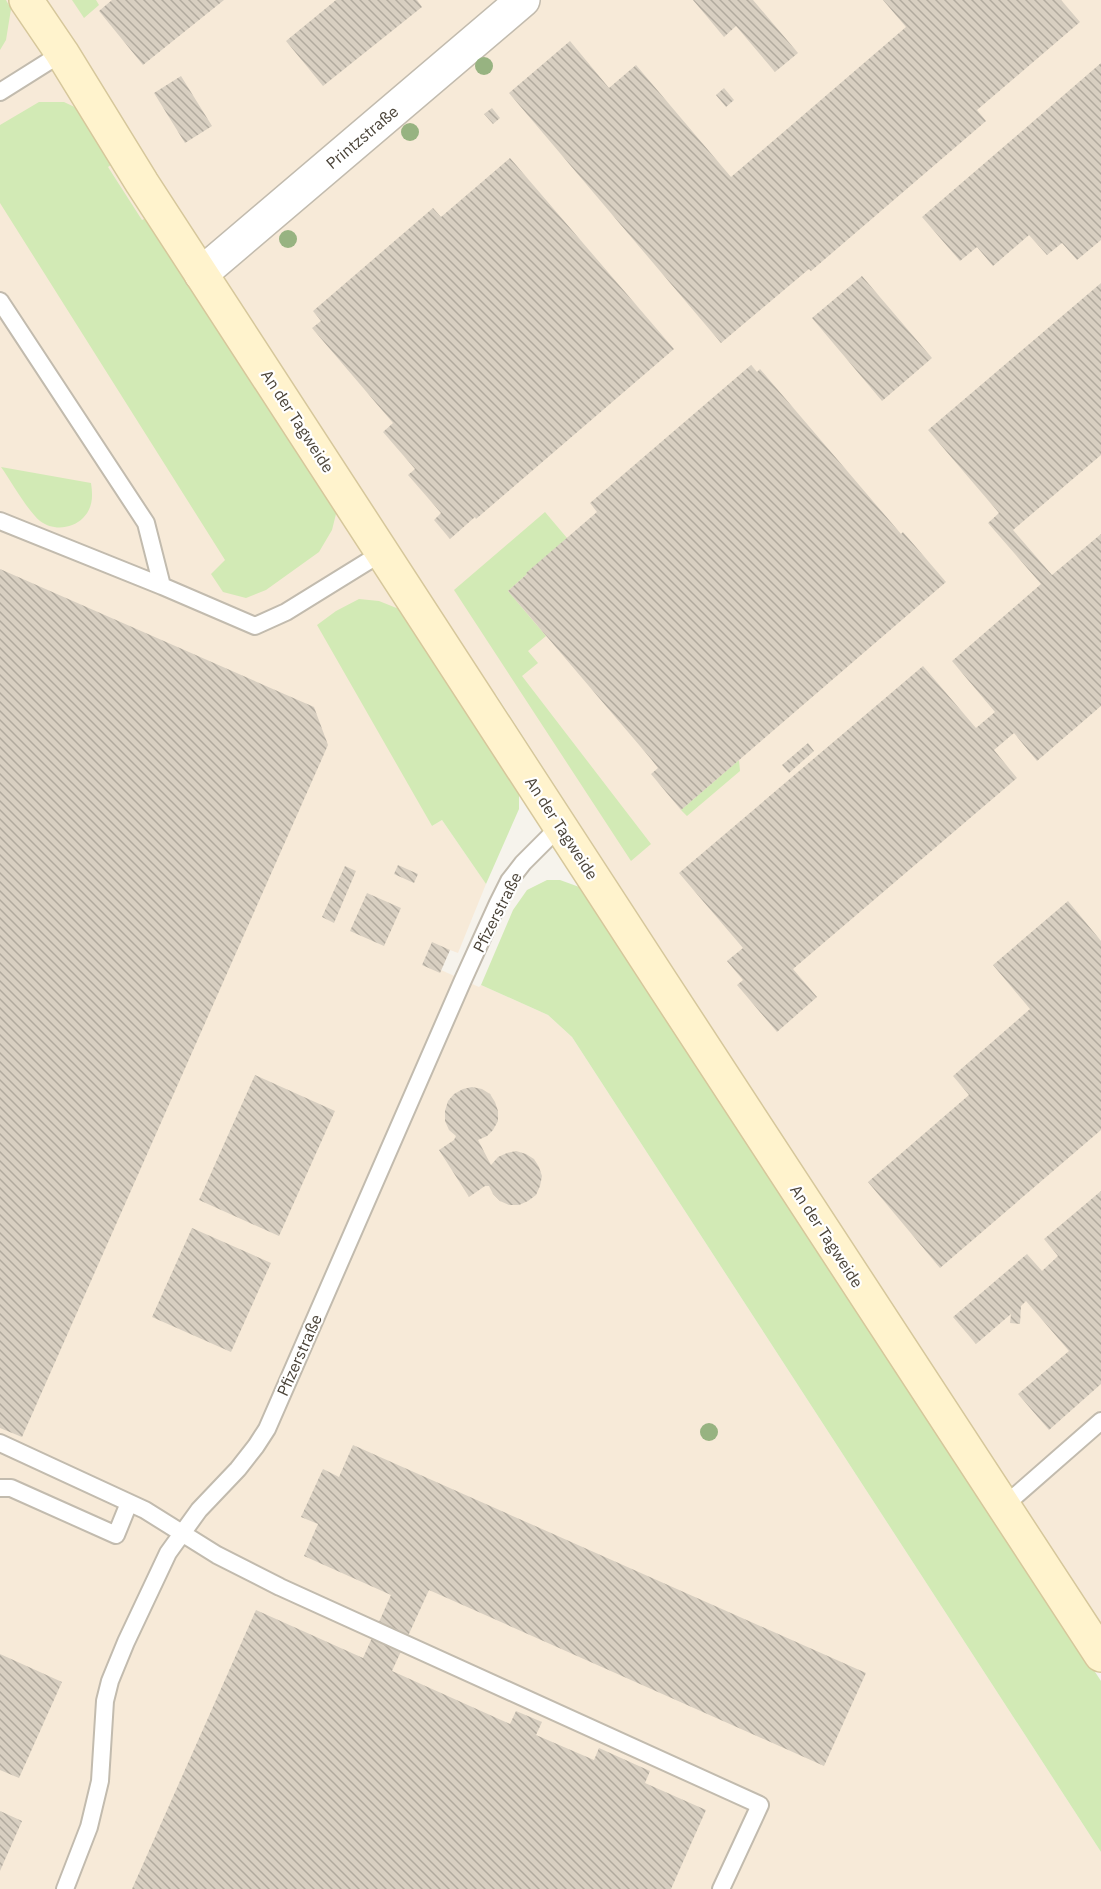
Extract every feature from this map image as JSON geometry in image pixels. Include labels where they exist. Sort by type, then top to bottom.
[{"type":"main road","name":"An der Tagweide","points":[[26,0],[62,53],[201,274],[1101,1655]]},
{"type":"street","name":"Printzstraße","points":[[201,274],[523,0]]},
{"type":"lane","points":[[0,92],[62,53]]},
{"type":"lane","points":[[0,300],[146,523],[162,586]]},
{"type":"lane","points":[[0,521],[255,626],[286,612],[383,552]]},
{"type":"lane","name":"Pfizerstraße","points":[[65,1889],[89,1827],[100,1781],[105,1701],[110,1681],[158,1574],[168,1553],[199,1510],[256,1446],[267,1429],[498,903],[509,881],[523,863],[560,826]]},
{"type":"lane","points":[[1004,1506],[1101,1421]]},
{"type":"lane","points":[[0,1443],[145,1509],[217,1555],[280,1587],[760,1805],[721,1889]]},
{"type":"lane","points":[[0,1488],[10,1488],[116,1535],[129,1503]]},
{"type":"shaded area","points":[[0,0],[1101,0],[1101,1629],[496,694],[396,760],[432,826],[442,820],[486,884],[458,953],[450,950],[441,970],[548,1015],[572,1037],[1101,1852],[1101,1889],[0,1889]]},
{"type":"green space","points":[[0,0],[6,0],[11,9],[6,40],[0,50]]},
{"type":"green space","points":[[72,0],[96,0],[99,5],[84,18]]},
{"type":"green space","points":[[39,102],[64,102],[81,110],[114,163],[108,167],[142,220],[148,217],[337,510],[332,530],[319,552],[266,590],[246,598],[223,592],[211,574],[225,560],[0,203],[0,125]]},
{"type":"green space","points":[[1,467],[91,483],[92,497],[89,510],[79,522],[73,525],[56,527],[45,524],[30,510]]},
{"type":"green space","points":[[545,512],[567,538],[508,591],[546,636],[528,651],[538,663],[522,676],[651,844],[631,861],[454,590]]},
{"type":"green space","points":[[359,599],[379,601],[399,609],[519,792],[519,809],[486,884],[442,820],[432,826],[317,625],[336,611]]},
{"type":"green space","points":[[739,760],[740,771],[687,816],[681,810]]},
{"type":"green space","points":[[547,880],[560,880],[582,888],[592,901],[1101,1681],[1101,1852],[572,1037],[548,1015],[481,985],[513,910],[527,890]]},
{"type":"building","points":[[112,0],[224,0],[143,65],[99,11]]},
{"type":"building","points":[[336,0],[417,0],[422,7],[323,86],[286,41]]},
{"type":"building","points":[[693,0],[753,0],[798,53],[775,72],[736,26],[724,37]]},
{"type":"building","points":[[883,0],[1061,0],[1080,22],[977,110],[986,121],[811,271],[809,269],[721,343],[509,93],[570,41],[609,88],[636,65],[731,177],[906,27]]},
{"type":"building","points":[[1101,63],[1101,240],[1077,260],[1062,243],[1047,255],[1029,235],[993,266],[977,247],[960,261],[922,217]]},
{"type":"building","points":[[181,76],[212,126],[185,143],[154,93]]},
{"type":"building","points":[[724,88],[734,100],[726,107],[716,95]]},
{"type":"building","points":[[492,108],[500,118],[493,124],[484,114]]},
{"type":"building","points":[[510,158],[674,349],[450,539],[434,520],[441,513],[408,475],[415,469],[383,432],[393,423],[312,328],[321,321],[313,311],[433,208],[441,217]]},
{"type":"building","points":[[862,276],[932,358],[882,401],[812,318]]},
{"type":"building","points":[[1101,283],[1101,455],[1013,530],[1052,575],[1101,534],[1101,706],[1037,761],[1014,733],[994,750],[1017,778],[793,969],[817,997],[777,1032],[737,985],[743,980],[727,961],[743,948],[679,873],[923,666],[976,728],[995,712],[952,661],[1041,584],[988,523],[999,513],[928,430]]},
{"type":"building","points":[[751,365],[757,372],[760,369],[901,534],[903,532],[946,582],[681,810],[651,774],[658,768],[651,759],[508,591],[597,512],[590,503]]},
{"type":"building","points":[[0,569],[314,707],[328,745],[22,1437],[0,1428]]},
{"type":"building","points":[[808,743],[814,751],[789,773],[782,765]]},
{"type":"building","points":[[398,865],[418,874],[414,883],[394,874]]},
{"type":"building","points":[[345,866],[356,871],[334,923],[322,917]]},
{"type":"building","points":[[367,893],[401,908],[384,946],[350,931]]},
{"type":"building","points":[[1068,901],[1101,941],[1101,1130],[940,1268],[868,1182],[969,1095],[953,1076],[1030,1009],[993,965]]},
{"type":"building","points":[[432,942],[450,950],[440,973],[422,965]]},
{"type":"building","points":[[255,1075],[335,1111],[279,1236],[199,1200]]},
{"type":"building","points":[[472,1087],[490,1094],[498,1111],[498,1121],[493,1130],[478,1140],[491,1165],[498,1157],[516,1151],[534,1159],[539,1167],[542,1176],[536,1195],[519,1205],[509,1205],[500,1201],[489,1186],[485,1186],[469,1197],[439,1150],[454,1140],[456,1136],[449,1130],[445,1121],[448,1101],[454,1094]]},
{"type":"building","points":[[1101,1191],[1101,1384],[1049,1430],[1018,1394],[1069,1351],[1026,1301],[1021,1306],[1020,1324],[1010,1323],[1011,1314],[976,1344],[953,1317],[1027,1254],[1042,1271],[1058,1256],[1044,1239]]},
{"type":"building","points":[[192,1228],[271,1263],[231,1352],[152,1317]]},
{"type":"building","points":[[353,1445],[866,1673],[824,1766],[429,1590],[392,1671],[510,1724],[516,1711],[542,1722],[536,1735],[594,1760],[599,1748],[650,1771],[645,1783],[706,1810],[671,1889],[132,1889],[256,1610],[363,1658],[391,1595],[304,1556],[318,1524],[301,1517],[323,1469],[339,1477]]},
{"type":"building","points":[[0,1654],[62,1682],[19,1778],[0,1770]]},
{"type":"building","points":[[0,1811],[22,1821],[0,1871]]}]
